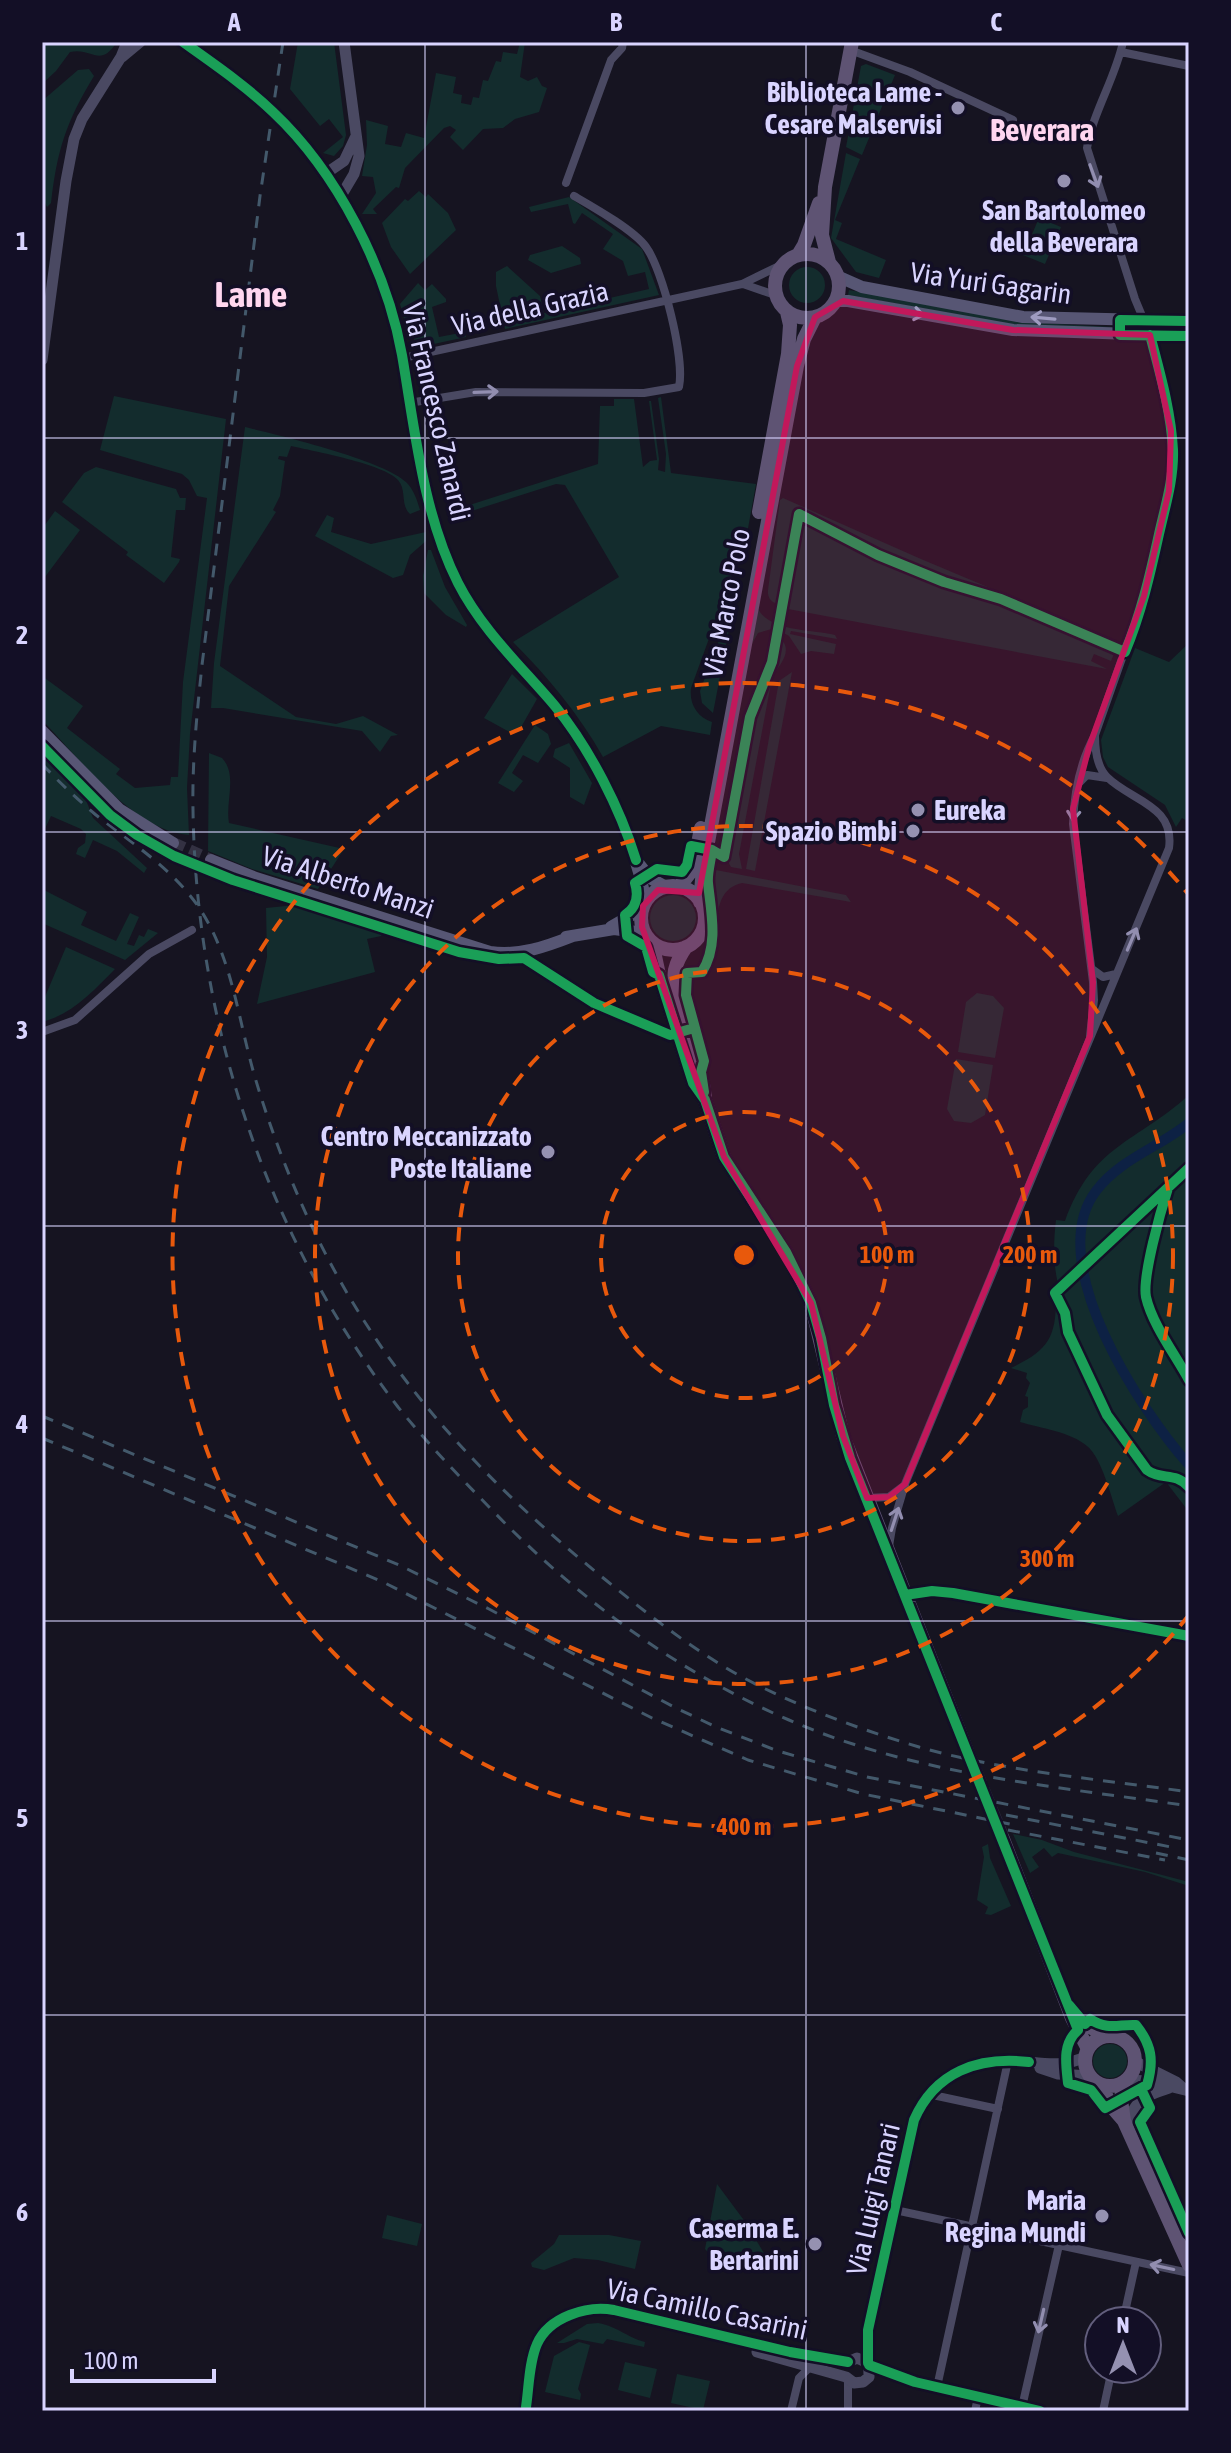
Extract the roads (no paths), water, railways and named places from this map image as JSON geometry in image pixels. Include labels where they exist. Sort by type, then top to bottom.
[{"type":"main road","name":"Via Francesco Zanardi","points":[[183,42],[272,111],[325,174],[359,229],[394,320],[419,461],[443,546],[456,579],[497,642],[556,707],[575,734],[622,817],[636,860],[644,905]]},
{"type":"main road","points":[[829,262],[814,254],[798,255],[781,265],[775,280],[775,295],[787,312],[815,317],[826,312],[835,301],[839,288],[822,235],[825,187],[851,46]]},
{"type":"main road","points":[[798,255],[825,187]]},
{"type":"main road","name":"Via Yuri Gagarin","points":[[837,276],[862,287],[1023,317],[1189,321]]},
{"type":"main road","name":"Via Yuri Gagarin","points":[[835,301],[1013,330],[1189,336]]},
{"type":"main road","name":"Via Marco Polo","points":[[672,887],[694,866],[787,364],[790,330],[787,312]]},
{"type":"main road","name":"Via Marco Polo","points":[[700,902],[703,869],[797,366],[804,339],[815,317]]},
{"type":"main road","points":[[42,731],[119,809],[173,843]]},
{"type":"main road","name":"Via Alberto Manzi","points":[[211,860],[256,878],[472,946],[510,946],[605,930],[648,938]]},
{"type":"main road","name":"Via Francesco Zanardi","points":[[636,860],[650,878],[672,887]]},
{"type":"main road","points":[[648,938],[670,950],[686,947],[695,941],[704,920],[700,902],[689,891],[672,887],[655,892],[644,905],[641,920],[693,1083],[705,1100]]},
{"type":"main road","name":"Via Alberto Manzi","points":[[605,930],[644,905]]},
{"type":"main road","points":[[686,947],[678,960],[675,981],[704,1080],[705,1100],[724,1157],[786,1252],[811,1303],[843,1436],[967,1751]]},
{"type":"main road","points":[[1003,1839],[1087,2053],[1086,2069],[1125,2124],[1189,2265]]},
{"type":"main road","points":[[1069,2005],[1085,2024],[1128,2044],[1136,2062],[1125,2082],[1121,2100],[1125,2124]]},
{"type":"main road","points":[[1087,2053],[1095,2041],[1106,2036]]},
{"type":"main road","points":[[1095,2080],[1112,2087],[1125,2082]]},
{"type":"street","points":[[42,360],[67,170],[74,139],[92,101],[121,57],[127,42]]},
{"type":"street","points":[[121,57],[140,42]]},
{"type":"street","points":[[341,196],[358,161],[344,42]]},
{"type":"street","points":[[566,183],[611,60],[622,48],[623,42]]},
{"type":"street","points":[[851,46],[1013,120]]},
{"type":"street","points":[[1090,1036],[1094,1000],[1073,824],[1077,784],[1144,596],[1171,478],[1171,431],[1150,335],[1088,159],[1089,138],[1122,47],[1189,66]]},
{"type":"street","points":[[325,174],[344,161],[356,134]]},
{"type":"street","points":[[409,403],[476,392],[648,393],[677,388],[681,365],[666,300],[644,244],[574,196]]},
{"type":"street","name":"Via della Grazia","points":[[403,358],[742,284],[781,265]]},
{"type":"street","points":[[742,284],[775,295]]},
{"type":"street","points":[[1095,735],[1099,763],[1108,778]]},
{"type":"street","points":[[889,1554],[892,1528],[905,1484],[1170,840],[1161,815],[1151,805],[1108,778],[1087,775],[1077,784]]},
{"type":"street","points":[[42,1032],[75,1020],[149,954],[192,930]]},
{"type":"street","points":[[1091,969],[1103,977],[1116,974]]},
{"type":"street","points":[[867,1498],[889,1497],[905,1484]]},
{"type":"street","points":[[905,1595],[932,1591],[953,1593],[1189,1636]]},
{"type":"street","name":"Via Luigi Tanari","points":[[849,2410],[860,2374],[914,2120],[928,2094],[939,2083],[985,2062],[1061,2065],[1072,2063],[1087,2053]]},
{"type":"street","points":[[937,2387],[1008,2061]]},
{"type":"street","name":"Via Luigi Tanari","points":[[1029,2062],[1058,2074],[1095,2080]]},
{"type":"street","points":[[1136,2062],[1186,2090]]},
{"type":"street","points":[[1125,2082],[1148,2081],[1186,2090]]},
{"type":"street","points":[[1125,2124],[1136,2102],[1169,2088]]},
{"type":"street","name":"Via Luigi Tanari","points":[[928,2094],[998,2109]]},
{"type":"street","points":[[895,2210],[1189,2273]]},
{"type":"street","points":[[1022,2407],[1059,2245]]},
{"type":"street","points":[[1127,2305],[1136,2262]]},
{"type":"street","name":"Via Camillo Casarini","points":[[526,2409],[539,2340],[549,2329],[572,2314],[594,2308],[614,2310],[803,2355],[861,2359],[860,2374]]},
{"type":"street","name":"Via Camillo Casarini","points":[[526,2409],[544,2344],[570,2324],[594,2314],[722,2343],[809,2368],[915,2382],[1040,2411]]},
{"type":"street","name":"Via Luigi Tanari","points":[[860,2374],[845,2369],[868,2330]]},
{"type":"street","points":[[791,2411],[799,2378],[809,2368]]},
{"type":"street","points":[[1103,2411],[1109,2385]]},
{"type":"street","points":[[975,2411],[978,2397]]},
{"type":"waterway","points":[[1189,1123],[1116,1170],[1096,1191],[1083,1221],[1081,1256],[1089,1295],[1124,1373],[1169,1441],[1189,1465]]},
{"type":"tunnel","points":[[173,843],[211,860]]},
{"type":"tunnel","points":[[967,1751],[1003,1839]]},
{"type":"railway","points":[[283,42],[260,196],[202,665],[194,755],[193,810],[197,890],[208,970],[225,1048],[248,1125],[276,1200],[311,1272],[352,1341],[398,1407],[490,1508],[592,1601],[706,1679],[789,1720],[886,1754],[1036,1785],[1189,1806]]},
{"type":"railway","points":[[42,764],[89,809],[165,869],[200,909],[227,968],[254,1074],[283,1160],[320,1243],[348,1294],[410,1386],[445,1428],[521,1507],[672,1632],[706,1656],[785,1698],[874,1733],[952,1756],[1053,1774],[1189,1792]]},
{"type":"railway","points":[[42,1416],[399,1565],[674,1707],[778,1751],[867,1777],[1189,1840]]},
{"type":"railway","points":[[42,1438],[383,1582],[652,1718],[748,1760],[863,1794],[1019,1826]]},
{"type":"railway","points":[[1006,1815],[1171,1847]]},
{"type":"railway","points":[[1008,1830],[1165,1860]]},
{"type":"railway","points":[[1156,1853],[1189,1860]]},
{"type":"place","name":"Biblioteca Lame - Cesare Malservisi","points":[[958,108]]},
{"type":"place","name":"San Bartolomeo della Beverara","points":[[1064,181]]},
{"type":"place","name":"Eureka","points":[[918,810]]},
{"type":"place","name":"Spazio Bimbi","points":[[913,831]]},
{"type":"place","name":"Centro Meccanizzato Poste Italiane","points":[[548,1152]]},
{"type":"place","name":"Maria Regina Mundi","points":[[1102,2216]]},
{"type":"place","name":"Caserma E. Bertarini","points":[[815,2244]]},
{"type":"district","name":"Beverara","points":[[1042,130]]},
{"type":"district","name":"Lame","points":[[251,294]]}]
